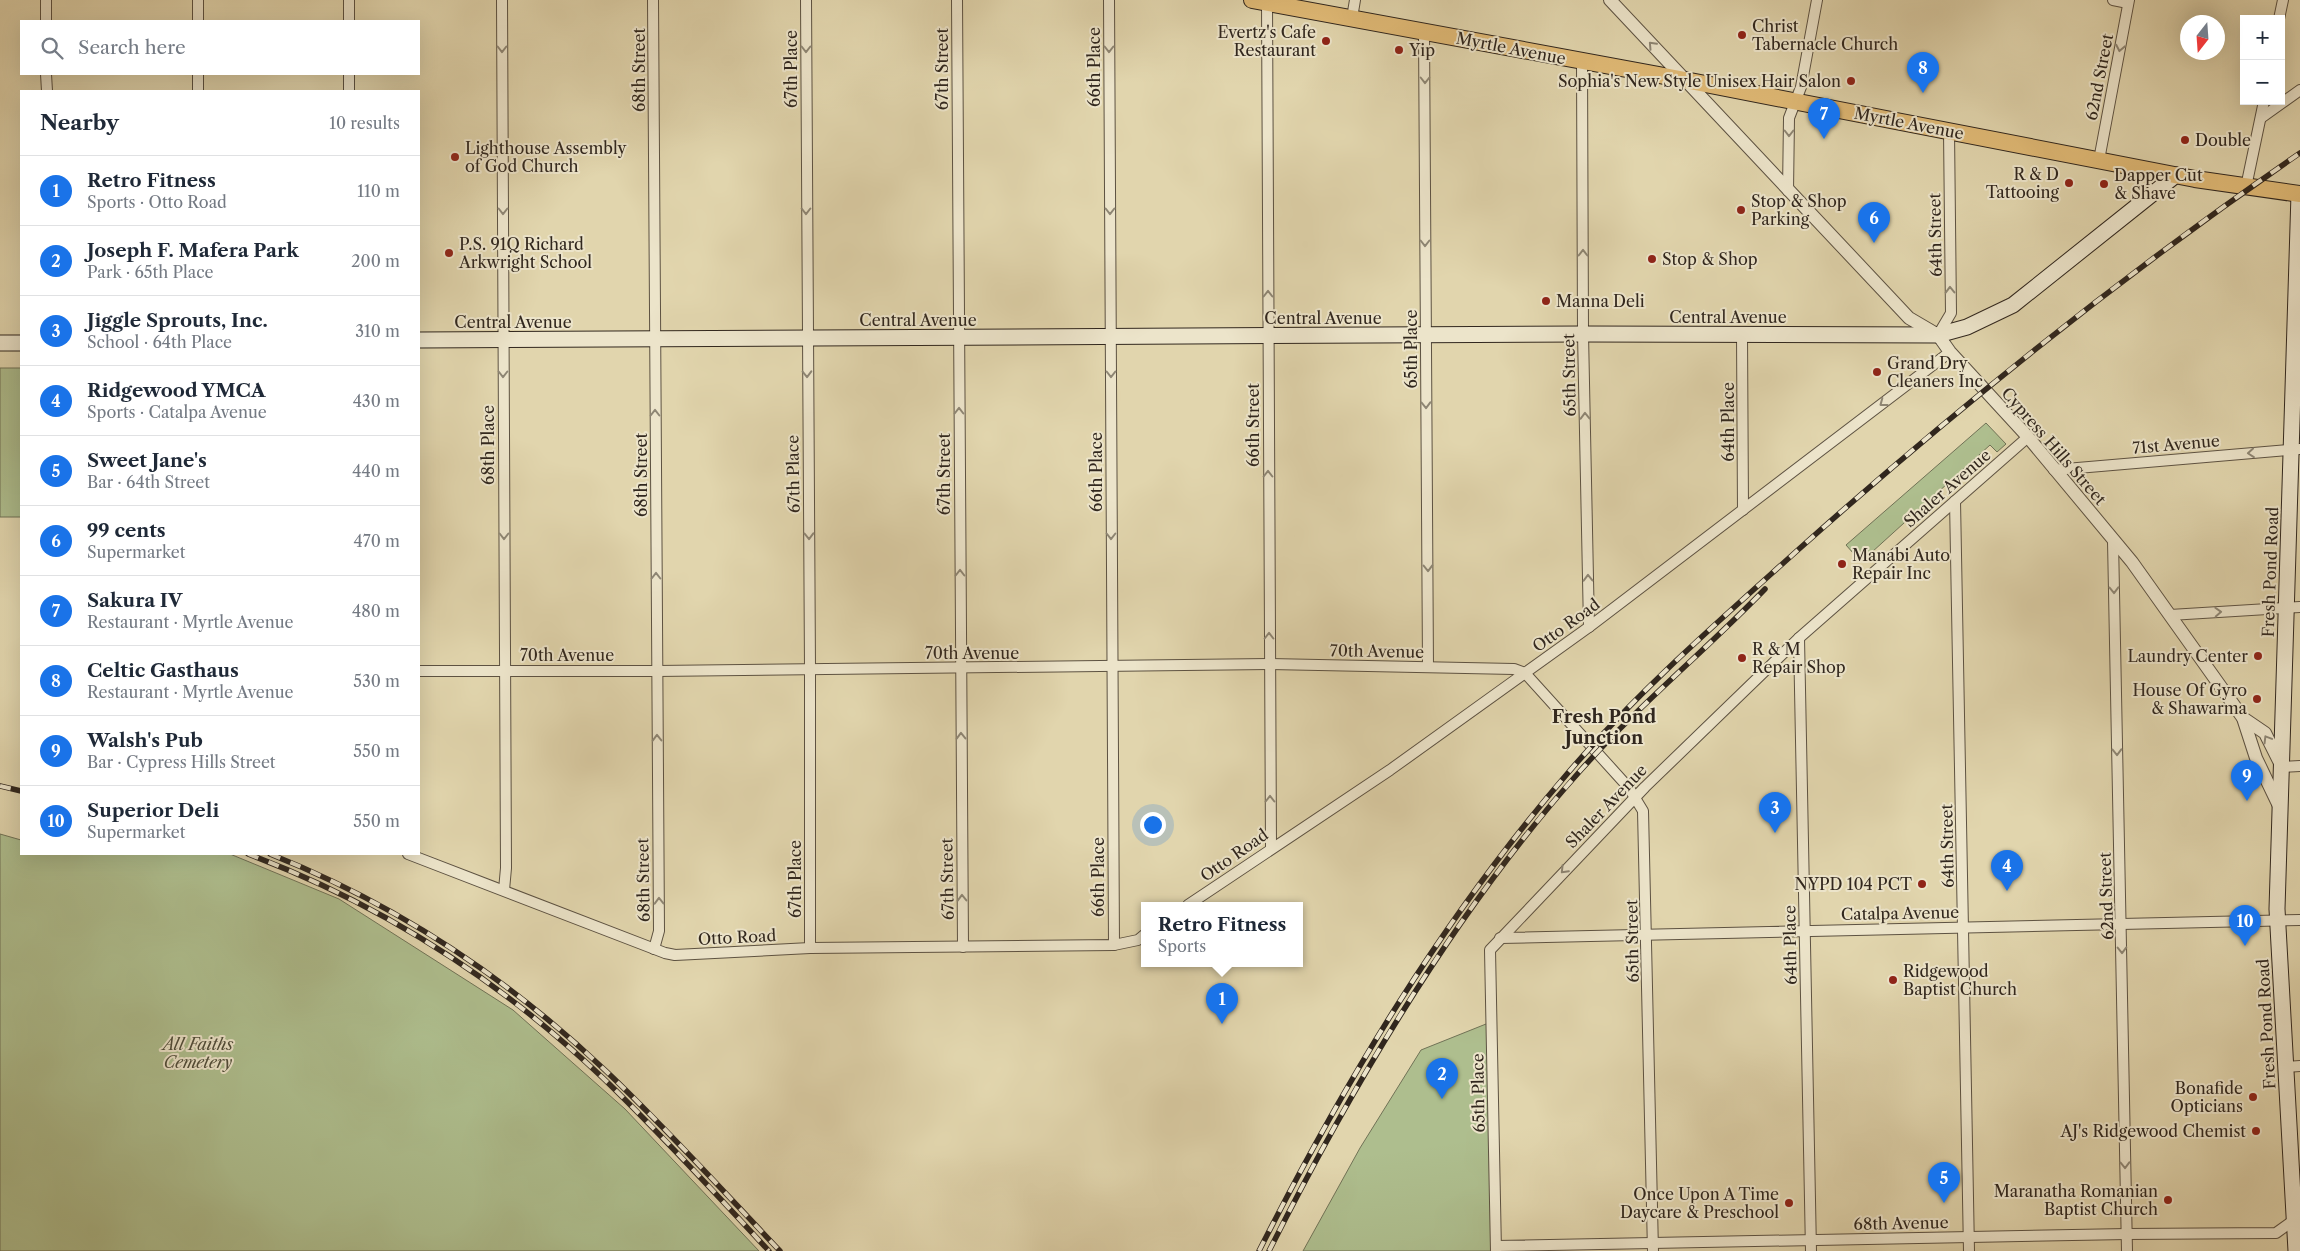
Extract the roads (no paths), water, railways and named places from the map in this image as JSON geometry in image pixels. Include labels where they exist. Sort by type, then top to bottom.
[{"type":"main road","name":"Myrtle Avenue","points":[[1260,1],[1685,80],[2176,175],[2300,194]]},
{"type":"main road","name":"Central Avenue","points":[[420,340],[1583,334],[1938,335],[1967,327],[2013,305],[2176,175]]},
{"type":"main road","name":"Fresh Pond Road","points":[[2296,1251],[2298,1217],[2293,1067],[2278,921],[2282,767],[2293,608],[2300,194]]},
{"type":"main road","points":[[0,343],[20,343]]},
{"type":"street","points":[[46,0],[46,20]]},
{"type":"street","points":[[198,0],[198,20]]},
{"type":"street","points":[[349,0],[349,20]]},
{"type":"street","name":"68th Place","points":[[502,0],[506,670],[506,868],[504,890]]},
{"type":"street","name":"68th Street","points":[[654,0],[659,931],[654,949]]},
{"type":"street","name":"67th Place","points":[[806,0],[810,948]]},
{"type":"street","name":"67th Street","points":[[957,0],[962,947]]},
{"type":"street","name":"66th Place","points":[[1109,0],[1114,945]]},
{"type":"street","points":[[1352,18],[1356,0]]},
{"type":"street","name":"Cypress Hills Street","points":[[1610,0],[1909,318],[1938,335],[1950,352],[2028,437],[2132,562],[2243,718],[2256,758],[2280,810]]},
{"type":"street","points":[[1788,191],[1789,118],[1801,86],[1817,0]]},
{"type":"street","points":[[2113,0],[2128,1]]},
{"type":"street","points":[[2280,15],[2283,0]]},
{"type":"street","name":"66th Street","points":[[1260,1],[1268,336],[1271,848]]},
{"type":"street","name":"62nd Street","points":[[2099,160],[2128,1]]},
{"type":"street","name":"65th Place","points":[[1424,32],[1428,666]]},
{"type":"street","name":"65th Street","points":[[1582,62],[1583,334],[1589,627]]},
{"type":"street","points":[[46,75],[47,90]]},
{"type":"street","points":[[198,75],[198,90]]},
{"type":"street","points":[[349,75],[350,90]]},
{"type":"street","points":[[2261,118],[2300,90]]},
{"type":"street","points":[[2246,187],[2263,105]]},
{"type":"street","name":"64th Street","points":[[1938,335],[1951,313],[1948,132]]},
{"type":"street","name":"64th Place","points":[[1742,334],[1743,510]]},
{"type":"street","name":"Otto Road","points":[[1192,902],[1390,770],[1525,674],[1950,352]]},
{"type":"street","name":"Shaler Avenue","points":[[1500,938],[1635,797],[1799,638],[2028,437]]},
{"type":"street","name":"71st Avenue","points":[[2054,470],[2296,449]]},
{"type":"street","name":"64th Street","points":[[1955,501],[1969,1251]]},
{"type":"street","name":"62nd Street","points":[[2113,541],[2127,1251]]},
{"type":"street","points":[[2170,615],[2293,608]]},
{"type":"street","name":"64th Place","points":[[1799,638],[1811,1251]]},
{"type":"street","name":"70th Avenue","points":[[420,671],[657,671],[1269,664],[1514,669],[1525,674]]},
{"type":"street","name":"65th Street","points":[[1525,674],[1635,797],[1643,811],[1653,1247]]},
{"type":"street","name":"Cypress Hills Street","points":[[2243,718],[2264,733],[2282,767]]},
{"type":"street","points":[[2282,767],[2300,766]]},
{"type":"street","name":"Otto Road","points":[[411,855],[654,949],[675,955],[810,948],[1114,945],[1138,940],[1141,938]]},
{"type":"street","name":"Catalpa Avenue","points":[[1500,938],[1647,933],[2300,920]]},
{"type":"street","name":"65th Place","points":[[1496,1248],[1490,950],[1500,938]]},
{"type":"street","name":"68th Avenue","points":[[1496,1248],[1653,1247],[1811,1240],[2276,1233],[2298,1217]]},
{"type":"railway","points":[[1259,1251],[1326,1125],[1362,1063],[1438,943],[1522,829],[1567,774],[1622,714],[1679,658],[1799,549],[1981,393],[2106,294],[2234,199],[2300,153]]},
{"type":"railway","points":[[1269,1251],[1335,1125],[1371,1063],[1449,940],[1490,882],[1534,825],[1602,747],[1765,589]]},
{"type":"railway","points":[[0,786],[20,791]]},
{"type":"railway","points":[[250,855],[345,896],[392,921],[437,948],[524,1010],[565,1043],[604,1079],[688,1164],[769,1251]]},
{"type":"railway","points":[[272,855],[317,874],[406,920],[491,975],[531,1006],[607,1072],[695,1160],[780,1251]]},
{"type":"place","name":"Christ Tabernacle Church","points":[[1742,35]]},
{"type":"place","name":"Evertz's Cafe Restaurant","points":[[1326,41]]},
{"type":"place","name":"Yip","points":[[1399,50]]},
{"type":"place","name":"Sophia's New Style Unisex Hair Salon","points":[[1851,81]]},
{"type":"place","name":"Celtic Gasthaus","points":[[1923,93]]},
{"type":"place","name":"Sakura IV","points":[[1824,139]]},
{"type":"place","name":"Double","points":[[2185,140]]},
{"type":"place","name":"Lighthouse Assembly of God Church","points":[[455,157]]},
{"type":"place","name":"R & D Tattooing","points":[[2069,183]]},
{"type":"place","name":"Dapper Cut & Shave","points":[[2104,184]]},
{"type":"place","name":"Stop & Shop Parking","points":[[1741,210]]},
{"type":"place","name":"99 cents","points":[[1874,243]]},
{"type":"place","name":"P.S. 91Q Richard Arkwright School","points":[[449,253]]},
{"type":"place","name":"Stop & Shop","points":[[1652,259]]},
{"type":"place","name":"Manna Deli","points":[[1546,301]]},
{"type":"place","name":"Grand Dry Cleaners Inc","points":[[1877,372]]},
{"type":"place","name":"Manabi Auto Repair Inc","points":[[1842,564]]},
{"type":"place","name":"Laundry Center","points":[[2258,656]]},
{"type":"place","name":"R & M Repair Shop","points":[[1742,658]]},
{"type":"place","name":"House Of Gyro & Shawarma","points":[[2257,699]]},
{"type":"place","name":"Walsh's Pub","points":[[2247,801]]},
{"type":"place","name":"Jiggle Sprouts, Inc.","points":[[1775,833]]},
{"type":"place","name":"NYPD 104 PCT","points":[[1922,884]]},
{"type":"place","name":"Ridgewood YMCA","points":[[2007,891]]},
{"type":"place","name":"Superior Deli","points":[[2245,946]]},
{"type":"place","name":"Ridgewood Baptist Church","points":[[1893,980]]},
{"type":"place","name":"Retro Fitness","points":[[1222,1024]]},
{"type":"place","name":"Bonafide Opticians","points":[[2253,1097]]},
{"type":"place","name":"Joseph F. Mafera Park","points":[[1442,1099]]},
{"type":"place","name":"AJ's Ridgewood Chemist","points":[[2256,1131]]},
{"type":"place","name":"Maranatha Romanian Baptist Church","points":[[2168,1200]]},
{"type":"place","name":"Once Upon A Time Daycare & Preschool","points":[[1789,1203]]},
{"type":"place","name":"Sweet Jane's","points":[[1944,1203]]},
{"type":"district","name":"Fresh Pond Junction","points":[[1604,728]]},
{"type":"park label","name":"All Faiths Cemetery","points":[[198,1053]]}]
